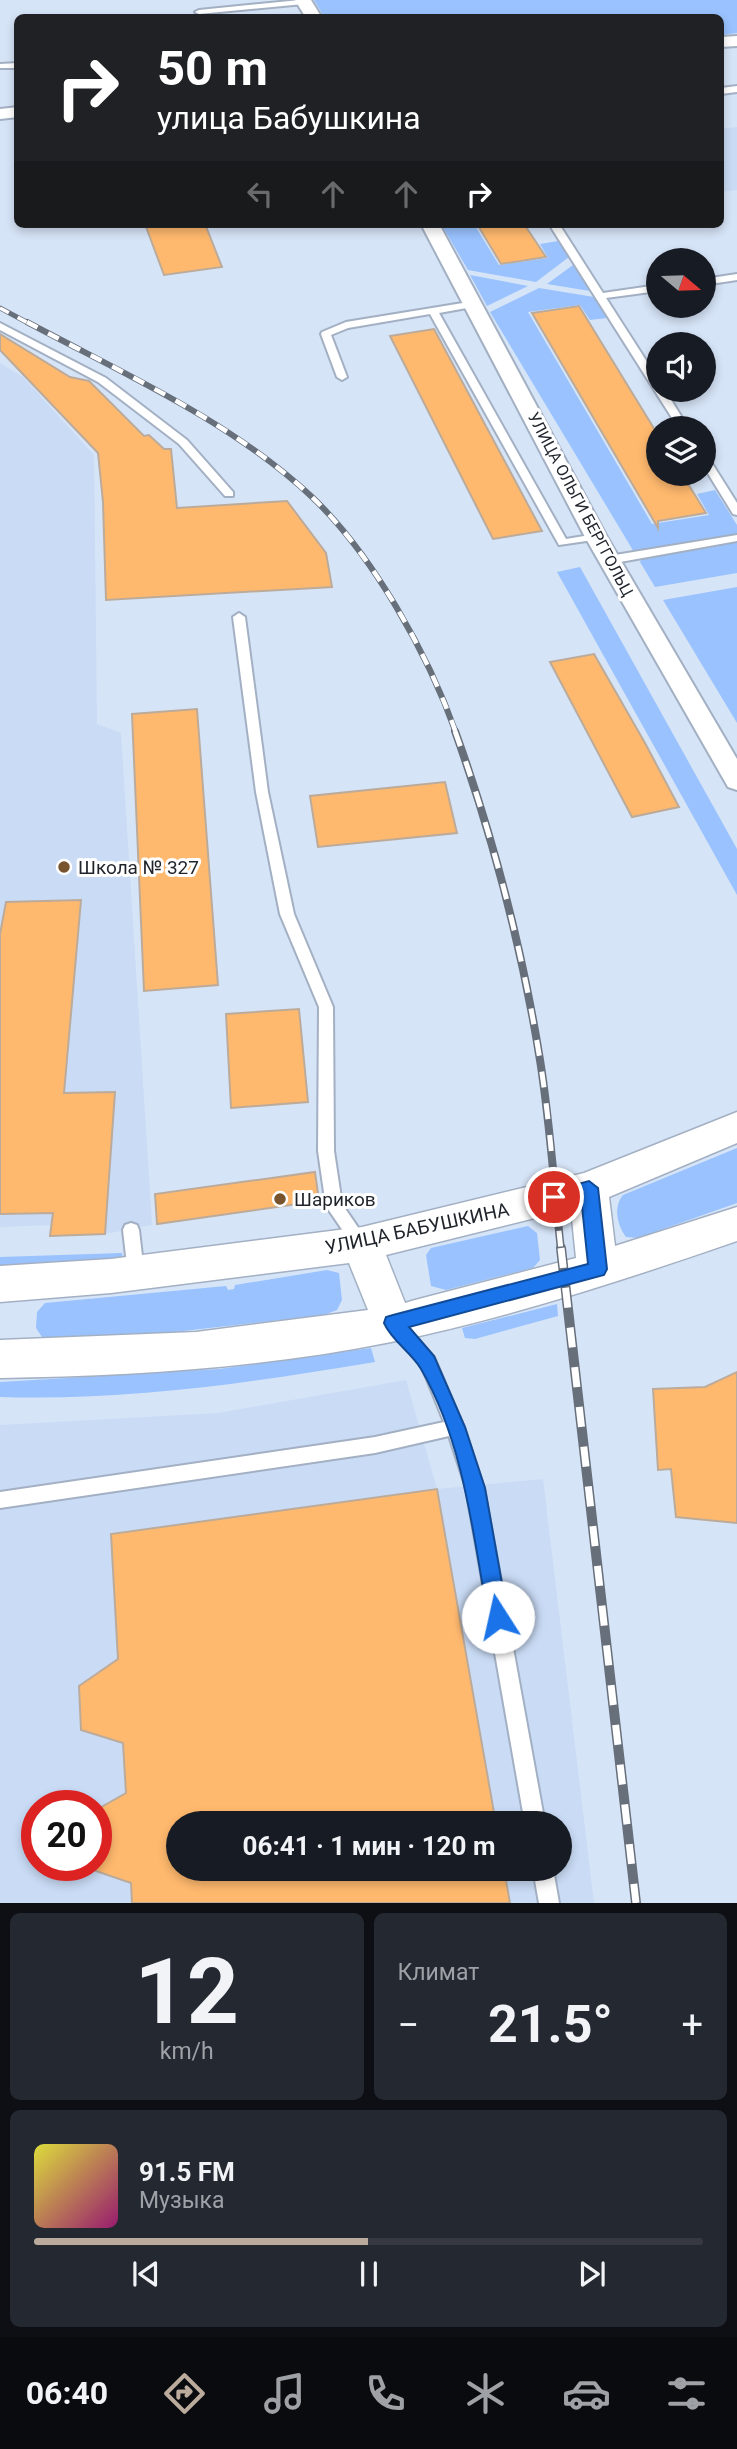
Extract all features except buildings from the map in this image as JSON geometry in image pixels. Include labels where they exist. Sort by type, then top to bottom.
[{"type":"street","name":"УЛИЦА ОЛЬГИ БЕРГГОЛЬЦ","points":[[432,228],[475,304],[596,537],[737,781]]},
{"type":"street","name":"УЛИЦА БАБУШКИНА","points":[[0,1284],[136,1273],[362,1244],[589,1188],[737,1127]]},
{"type":"street","points":[[589,1188],[597,1269]]},
{"type":"street","points":[[0,1359],[68,1358],[217,1349],[393,1323],[597,1269],[737,1224]]},
{"type":"street","points":[[362,1244],[393,1323]]},
{"type":"lane","points":[[208,14],[304,1]]},
{"type":"lane","points":[[557,228],[646,369]]},
{"type":"lane","points":[[716,280],[737,277]]},
{"type":"lane","points":[[600,296],[646,290]]},
{"type":"lane","points":[[342,377],[326,334],[346,325],[475,304]]},
{"type":"lane","points":[[434,312],[563,543],[596,537]]},
{"type":"lane","points":[[0,326],[102,380],[183,442],[229,494]]},
{"type":"lane","points":[[716,478],[737,512]]},
{"type":"lane","points":[[609,560],[737,538]]},
{"type":"lane","points":[[239,617],[262,792],[286,914],[326,1007],[326,1151],[334,1206],[362,1244]]},
{"type":"lane","points":[[131,1230],[136,1273]]},
{"type":"lane","points":[[393,1323],[428,1362],[455,1427],[475,1488],[533,1811]]},
{"type":"lane","points":[[0,1500],[375,1445],[455,1427]]},
{"type":"lane","points":[[545,1881],[549,1903]]},
{"type":"shaded area","points":[[314,0],[737,0],[737,33],[724,35],[724,14],[322,14]]},
{"type":"shaded area","points":[[737,127],[737,190],[724,192],[724,129]]},
{"type":"shaded area","points":[[443,228],[476,228],[499,265],[548,258],[540,244],[558,241],[569,257],[536,282],[468,270]]},
{"type":"shaded area","points":[[573,265],[590,291],[547,284]]},
{"type":"shaded area","points":[[470,275],[528,286],[487,306]]},
{"type":"shaded area","points":[[539,288],[594,297],[607,318],[590,320],[580,305],[528,312],[652,524],[709,515],[697,494],[715,490],[737,525],[737,534],[634,552],[490,312]]},
{"type":"shaded area","name":"Школа № 327","points":[[0,363],[23,377],[94,455],[97,724],[121,733],[152,1225],[105,1234],[50,1236],[51,1225],[0,1227]]},
{"type":"shaded area","points":[[737,542],[737,573],[655,587],[640,562],[642,558]]},
{"type":"shaded area","points":[[580,567],[737,849],[737,895],[557,572]]},
{"type":"shaded area","points":[[737,587],[737,723],[663,600]]},
{"type":"shaded area","points":[[737,1148],[737,1203],[638,1238],[626,1237],[617,1216],[623,1195]]},
{"type":"shaded area","points":[[528,1226],[537,1233],[540,1260],[533,1268],[446,1290],[431,1286],[426,1255],[431,1248]]},
{"type":"shaded area","points":[[122,1253],[124,1263],[0,1267],[0,1257]]},
{"type":"shaded area","points":[[327,1270],[339,1273],[342,1300],[337,1310],[324,1315],[156,1334],[47,1338],[42,1337],[36,1328],[37,1312],[45,1303],[226,1286],[228,1290],[234,1289],[235,1285]]},
{"type":"shaded area","points":[[557,1304],[558,1316],[475,1339],[465,1338],[462,1328]]},
{"type":"shaded area","points":[[371,1348],[375,1362],[281,1377],[141,1393],[47,1398],[0,1397],[0,1382],[219,1369]]},
{"type":"shaded area","points":[[406,1380],[437,1489],[543,1479],[594,1903],[0,1903],[0,1425],[218,1413]]},
{"type":"railway","points":[[0,308],[30,324]]},
{"type":"railway","points":[[27,322],[176,400],[212,422],[247,445],[312,497],[356,547],[396,607],[430,671],[456,733]]},
{"type":"railway","points":[[455,731],[494,852],[533,1018],[549,1131],[561,1250]]},
{"type":"railway","points":[[561,1248],[636,1903]]},
{"type":"place","name":"Школа № 327","points":[[64,867]]},
{"type":"place","name":"Шариков","points":[[280,1199]]},
{"type":"route","points":[[498,1617],[475,1488],[455,1427],[428,1362],[393,1323],[597,1269],[589,1188],[554,1197]]}]
